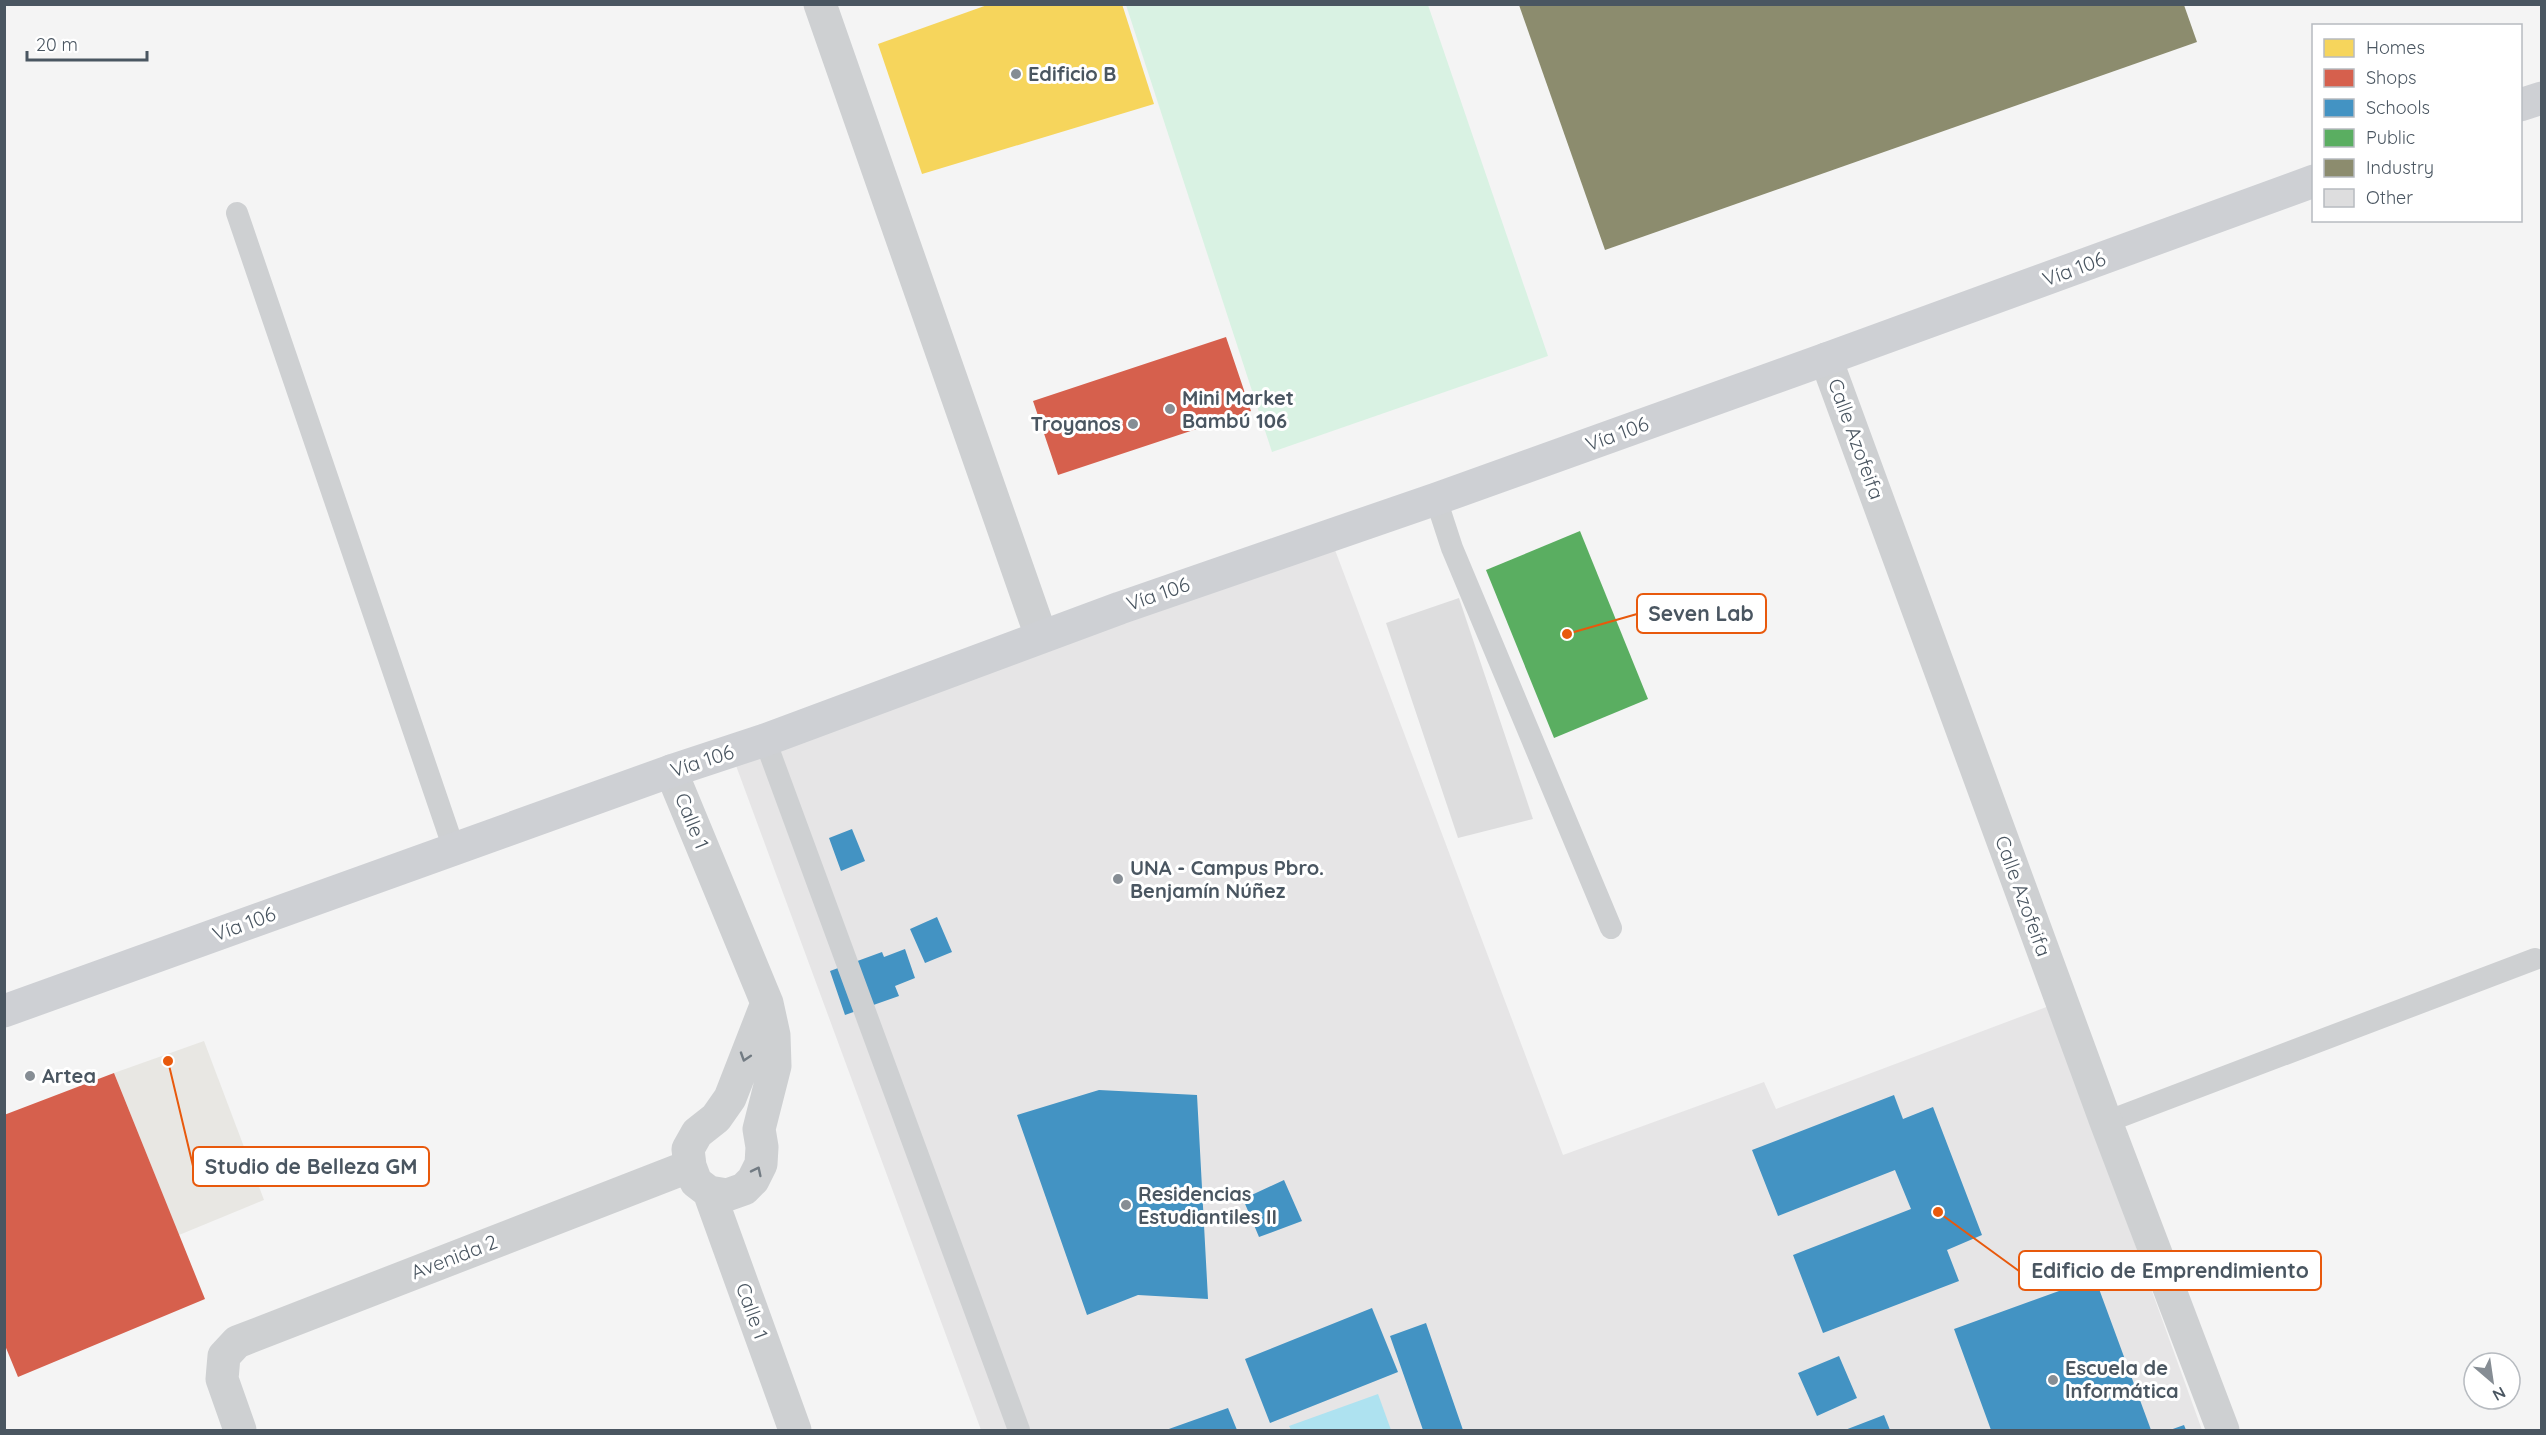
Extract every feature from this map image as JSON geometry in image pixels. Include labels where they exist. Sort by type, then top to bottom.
[{"type":"main road","points":[[2522,104],[2541,98]]},
{"type":"main road","name":"Vía 106","points":[[4,1011],[671,771],[765,740],[1041,636],[1300,544],[1436,499],[1826,359],[2312,181]]},
{"type":"street","points":[[820,4],[1041,636]]},
{"type":"street","name":"Calle Azofeifa","points":[[1826,359],[2106,1122],[2223,1431]]},
{"type":"street","name":"Calle 1","points":[[671,771],[767,1003],[774,1035],[775,1066],[759,1129],[762,1148],[761,1164],[753,1180],[744,1189],[727,1195],[709,1192],[696,1182],[690,1166]]},
{"type":"street","points":[[690,1166],[688,1149],[698,1133],[716,1118],[730,1098],[767,1003]]},
{"type":"street","name":"Avenida 2","points":[[240,1431],[222,1379],[224,1356],[237,1342],[690,1166]]},
{"type":"street","name":"Calle 1","points":[[709,1192],[795,1431]]},
{"type":"lane","points":[[237,213],[454,849]]},
{"type":"lane","points":[[1436,499],[1452,548],[1611,928]]},
{"type":"lane","points":[[765,740],[1019,1431]]},
{"type":"lane","points":[[2106,1122],[2535,959]]},
{"type":"shaded area","name":"UNA - Campus Pbro. Benjamín Núñez","points":[[1329,534],[1563,1155],[1764,1082],[1776,1109],[2049,1006],[2202,1430],[981,1430],[731,752]]},
{"type":"shaded area","points":[[204,1041],[264,1200],[179,1235],[114,1073]]},
{"type":"green space","points":[[1126,5],[1428,5],[1548,356],[1272,452]]},
{"type":"water","points":[[1378,1394],[1391,1430],[1291,1430],[1289,1426]]},
{"type":"building: Homes","name":"Edificio B","points":[[990,4],[1122,4],[1154,104],[922,174],[878,44]]},
{"type":"building: Shops","points":[[1226,337],[1251,411],[1058,475],[1033,401]]},
{"type":"building: Shops","points":[[114,1073],[205,1299],[18,1377],[4,1343],[4,1115]]},
{"type":"building: Schools","points":[[852,829],[865,861],[841,871],[829,838]]},
{"type":"building: Schools","points":[[937,917],[952,952],[925,963],[910,929]]},
{"type":"building: Schools","points":[[905,949],[915,978],[895,986],[899,996],[845,1015],[830,971],[882,952],[884,957]]},
{"type":"building: Schools","name":"Residencias Estudiantiles II","points":[[1099,1090],[1197,1095],[1208,1299],[1138,1295],[1087,1315],[1017,1115]]},
{"type":"building: Schools","points":[[1894,1095],[1903,1119],[1933,1107],[1982,1235],[1947,1250],[1959,1281],[1823,1333],[1793,1255],[1911,1209],[1895,1170],[1778,1216],[1752,1150]]},
{"type":"building: Schools","name":"Residencias Estudiantiles II","points":[[1284,1180],[1302,1221],[1259,1237],[1243,1199]]},
{"type":"building: Schools","name":"Escuela de Informática","points":[[2095,1278],[2151,1430],[1991,1430],[1954,1329]]},
{"type":"building: Schools","points":[[1372,1308],[1398,1372],[1270,1423],[1245,1359]]},
{"type":"building: Schools","points":[[1426,1323],[1463,1430],[1423,1430],[1390,1336]]},
{"type":"building: Schools","points":[[1839,1356],[1857,1398],[1817,1416],[1798,1373]]},
{"type":"building: Schools","points":[[1228,1408],[1237,1430],[1166,1430]]},
{"type":"building: Schools","points":[[1884,1415],[1890,1430],[1845,1430]]},
{"type":"building: Schools","name":"Escuela de Informática","points":[[2184,1425],[2186,1430],[2170,1430]]},
{"type":"building: Public","points":[[1580,531],[1648,699],[1554,738],[1486,570]]},
{"type":"building: Industry","points":[[1519,5],[2184,5],[2197,42],[1605,250]]},
{"type":"building: Other","points":[[1459,598],[1533,819],[1458,838],[1386,623]]},
{"type":"place","name":"Edificio B","points":[[1016,74]]},
{"type":"place","name":"Mini Market Bambú 106","points":[[1170,409]]},
{"type":"place","name":"Troyanos","points":[[1133,424]]},
{"type":"place","name":"Seven Lab","points":[[1567,634]]},
{"type":"place","name":"UNA - Campus Pbro. Benjamín Núñez","points":[[1118,879]]},
{"type":"place","name":"Studio de Belleza GM","points":[[168,1061]]},
{"type":"place","name":"Artea","points":[[30,1076]]},
{"type":"place","name":"Residencias Estudiantiles II","points":[[1126,1205]]},
{"type":"place","name":"Edificio de Emprendimiento","points":[[1938,1212]]},
{"type":"place","name":"Escuela de Informática","points":[[2053,1380]]}]
